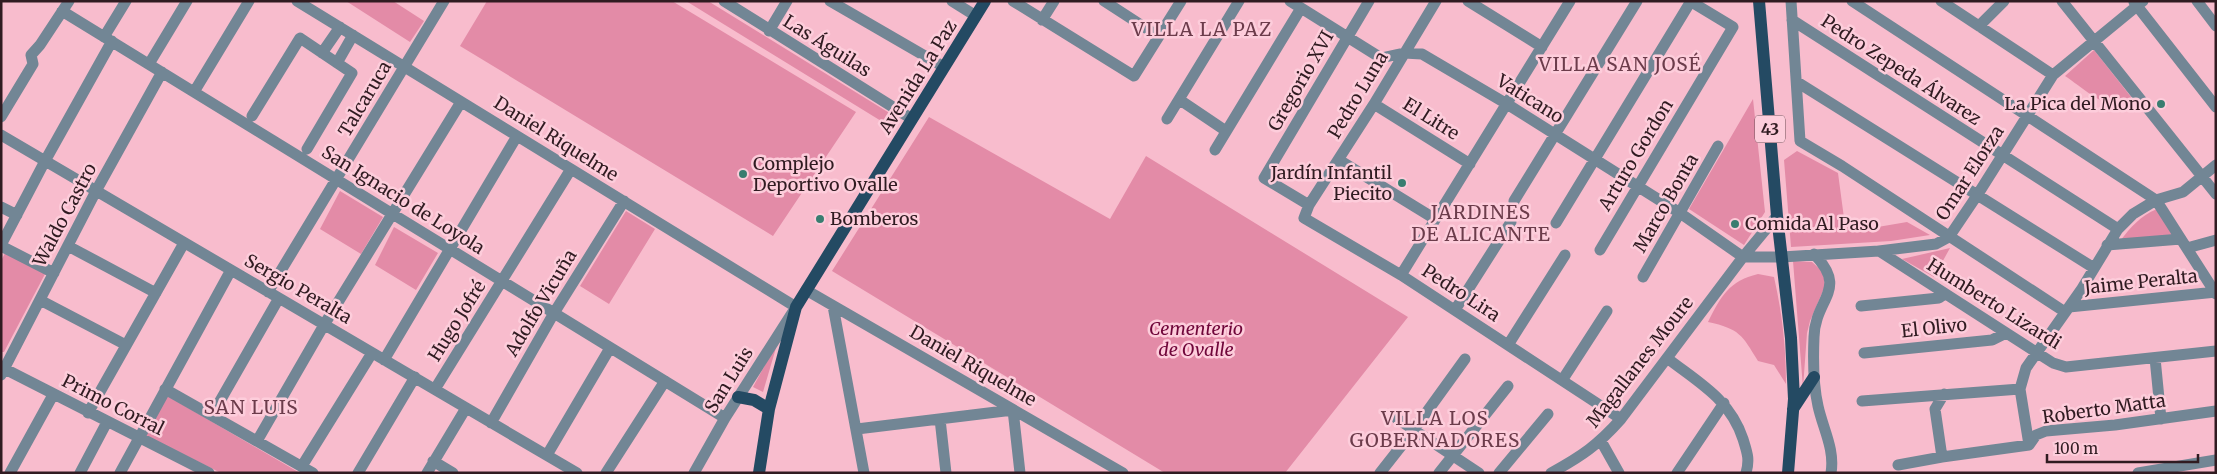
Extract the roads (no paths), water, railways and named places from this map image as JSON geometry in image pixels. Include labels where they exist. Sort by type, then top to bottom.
[{"type":"main road","name":"Avenida La Paz","points":[[759,473],[769,409],[796,307],[985,1]]},
{"type":"main road","name":"43","points":[[1759,1],[1777,216],[1791,338],[1793,409],[1788,473]]},
{"type":"main road","points":[[1793,409],[1814,377]]},
{"type":"main road","points":[[738,397],[754,400],[769,409]]},
{"type":"street","points":[[54,273],[1,246],[126,1]]},
{"type":"street","points":[[148,64],[188,1]]},
{"type":"street","points":[[194,92],[249,1]]},
{"type":"street","name":"Daniel Riquelme","points":[[297,1],[796,307]]},
{"type":"street","name":"Talcaruca","points":[[268,292],[444,1]]},
{"type":"street","name":"Las Águilas","points":[[724,1],[912,119]]},
{"type":"street","points":[[769,31],[787,1]]},
{"type":"street","points":[[830,1],[944,67]]},
{"type":"street","points":[[952,1],[976,16]]},
{"type":"street","points":[[1013,1],[1134,76],[1181,1]]},
{"type":"street","points":[[1042,20],[1054,1]]},
{"type":"street","points":[[1104,1],[1158,36]]},
{"type":"street","points":[[1167,119],[1239,1]]},
{"type":"street","name":"Vaticano","points":[[1290,1],[1381,58],[1404,53],[1422,54],[1507,104],[1680,213],[1743,257]]},
{"type":"street","name":"Gregorio XVI","points":[[1309,205],[1264,178],[1369,1]]},
{"type":"street","name":"Pedro Luna","points":[[1309,205],[1374,104],[1436,1]]},
{"type":"street","points":[[1468,1],[1542,47]]},
{"type":"street","name":"Pedro Lira","points":[[1570,1],[1401,275],[1563,379],[1621,419]]},
{"type":"street","points":[[1514,201],[1637,1]]},
{"type":"street","points":[[1556,223],[1691,1]]},
{"type":"street","name":"Arturo Gordon","points":[[1600,250],[1733,27],[1691,1]]},
{"type":"street","points":[[1790,1],[1800,141],[1842,166],[1949,237],[2067,309]]},
{"type":"street","points":[[1852,1],[2156,200],[2215,292]]},
{"type":"street","points":[[1941,1],[2053,75]]},
{"type":"street","points":[[1979,26],[2004,1]]},
{"type":"street","points":[[2062,1],[2215,193]]},
{"type":"street","points":[[2197,1],[2216,26]]},
{"type":"street","points":[[2138,3],[2216,107]]},
{"type":"street","name":"Omar Elorza","points":[[1743,257],[1782,257],[1879,251],[1936,244],[1949,237],[2053,75],[2138,3]]},
{"type":"street","points":[[1,117],[33,64],[31,55],[40,45],[65,6]]},
{"type":"street","name":"San Ignacio de Loyola","points":[[65,6],[108,39],[148,64],[725,418]]},
{"type":"street","points":[[1215,150],[1302,8]]},
{"type":"street","name":"Pedro Zepeda Álvarez","points":[[1792,20],[2118,229]]},
{"type":"street","points":[[322,53],[340,27]]},
{"type":"street","points":[[337,63],[353,35]]},
{"type":"street","points":[[252,116],[300,38],[352,73],[307,149]]},
{"type":"street","name":"Waldo Castro","points":[[2,371],[96,191],[162,72]]},
{"type":"street","points":[[1797,82],[2094,268]]},
{"type":"street","points":[[1180,100],[1226,130]]},
{"type":"street","points":[[257,441],[324,325],[461,102]]},
{"type":"street","name":"El Litre","points":[[1374,104],[1470,164]]},
{"type":"street","name":"Sergio Peralta","points":[[1,135],[577,473]]},
{"type":"street","points":[[384,360],[517,136]]},
{"type":"street","name":"Marco Bonta","points":[[1644,277],[1718,146]]},
{"type":"street","points":[[1339,160],[1435,220]]},
{"type":"street","points":[[2029,445],[2020,390],[2026,368],[2094,268],[2107,245],[2132,214],[2156,200],[2182,192],[2216,165]]},
{"type":"street","name":"Hugo Jofré","points":[[436,389],[571,169]]},
{"type":"street","name":"Adolfo Vicuña","points":[[491,423],[554,313],[624,201]]},
{"type":"street","points":[[1309,205],[1304,218],[1401,275]]},
{"type":"street","points":[[1,207],[17,215]]},
{"type":"street","name":"Magallanes Moure","points":[[1551,473],[1575,460],[1601,441],[1621,419],[1743,257],[1777,216]]},
{"type":"street","points":[[1455,310],[1511,222]]},
{"type":"street","points":[[2107,245],[2184,243],[2216,240]]},
{"type":"street","points":[[88,413],[184,243]]},
{"type":"street","points":[[68,246],[156,293]]},
{"type":"street","name":"Humberto Lizardi","points":[[1879,251],[2052,363],[2066,367],[2216,350]]},
{"type":"street","points":[[1814,254],[1826,267],[1831,282],[1829,293],[1819,312],[1815,328],[1814,377],[1818,404],[1831,447],[1831,473]]},
{"type":"street","points":[[1508,345],[1565,255]]},
{"type":"street","points":[[120,473],[231,270]]},
{"type":"street","name":"Daniel Riquelme","points":[[806,290],[1013,410],[1108,468],[1122,473]]},
{"type":"street","name":"Jaime Peralta","points":[[2067,309],[2215,292]]},
{"type":"street","points":[[1861,306],[1939,298],[1946,294]]},
{"type":"street","points":[[212,416],[279,298]]},
{"type":"street","points":[[40,300],[126,345]]},
{"type":"street","points":[[833,306],[864,473]]},
{"type":"street","name":"San Luis","points":[[694,473],[725,418],[796,307]]},
{"type":"street","points":[[1563,379],[1607,311]]},
{"type":"street","name":"El Olivo","points":[[1864,353],[1992,340],[2006,333]]},
{"type":"street","points":[[547,455],[610,348]]},
{"type":"street","points":[[302,466],[372,353]]},
{"type":"street","points":[[1667,358],[1724,402],[1738,423],[1750,460],[1746,473]]},
{"type":"street","points":[[2155,358],[2161,419]]},
{"type":"street","points":[[1380,473],[1465,359]]},
{"type":"street","name":"Primo Corral","points":[[2,371],[139,438],[189,468],[209,473]]},
{"type":"street","points":[[358,473],[415,377]]},
{"type":"street","points":[[606,473],[664,382]]},
{"type":"street","points":[[1439,473],[1508,386]]},
{"type":"street","points":[[165,389],[314,473]]},
{"type":"street","points":[[1862,401],[2020,390]]},
{"type":"street","points":[[1942,457],[1935,409],[1944,394]]},
{"type":"street","points":[[10,473],[53,395]]},
{"type":"street","points":[[1677,473],[1724,402]]},
{"type":"street","points":[[427,473],[466,408]]},
{"type":"street","points":[[857,429],[1013,410],[1020,473]]},
{"type":"street","name":"Roberto Matta","points":[[1898,465],[2029,445],[2036,435],[2046,431],[2161,419],[2216,411]]},
{"type":"street","points":[[1499,473],[1548,414]]},
{"type":"street","points":[[1396,418],[1413,431],[1480,473]]},
{"type":"street","points":[[940,420],[946,473]]},
{"type":"street","points":[[80,473],[107,422]]},
{"type":"street","points":[[1601,441],[1619,473]]},
{"type":"street","points":[[2138,473],[2216,460]]},
{"type":"street","points":[[433,461],[453,473]]},
{"type":"street","points":[[552,473],[558,462]]},
{"type":"place","name":"La Pica del Mono","points":[[2161,104]]},
{"type":"place","name":"Complejo Deportivo Ovalle","points":[[743,174]]},
{"type":"place","name":"Jardín Infantil Piecito","points":[[1402,183]]},
{"type":"place","name":"Bomberos","points":[[820,219]]},
{"type":"place","name":"Comida Al Paso","points":[[1735,224]]},
{"type":"district","name":"VILLA LA PAZ","points":[[1202,29]]},
{"type":"district","name":"VILLA SAN JOSÉ","points":[[1620,64]]},
{"type":"district","name":"JARDINES DE ALICANTE","points":[[1481,223]]},
{"type":"district","name":"SAN LUIS","points":[[251,407]]},
{"type":"district","name":"VILLA LOS GOBERNADORES","points":[[1435,429]]},
{"type":"park label","name":"Cementerio de Ovalle","points":[[1196,339]]}]
